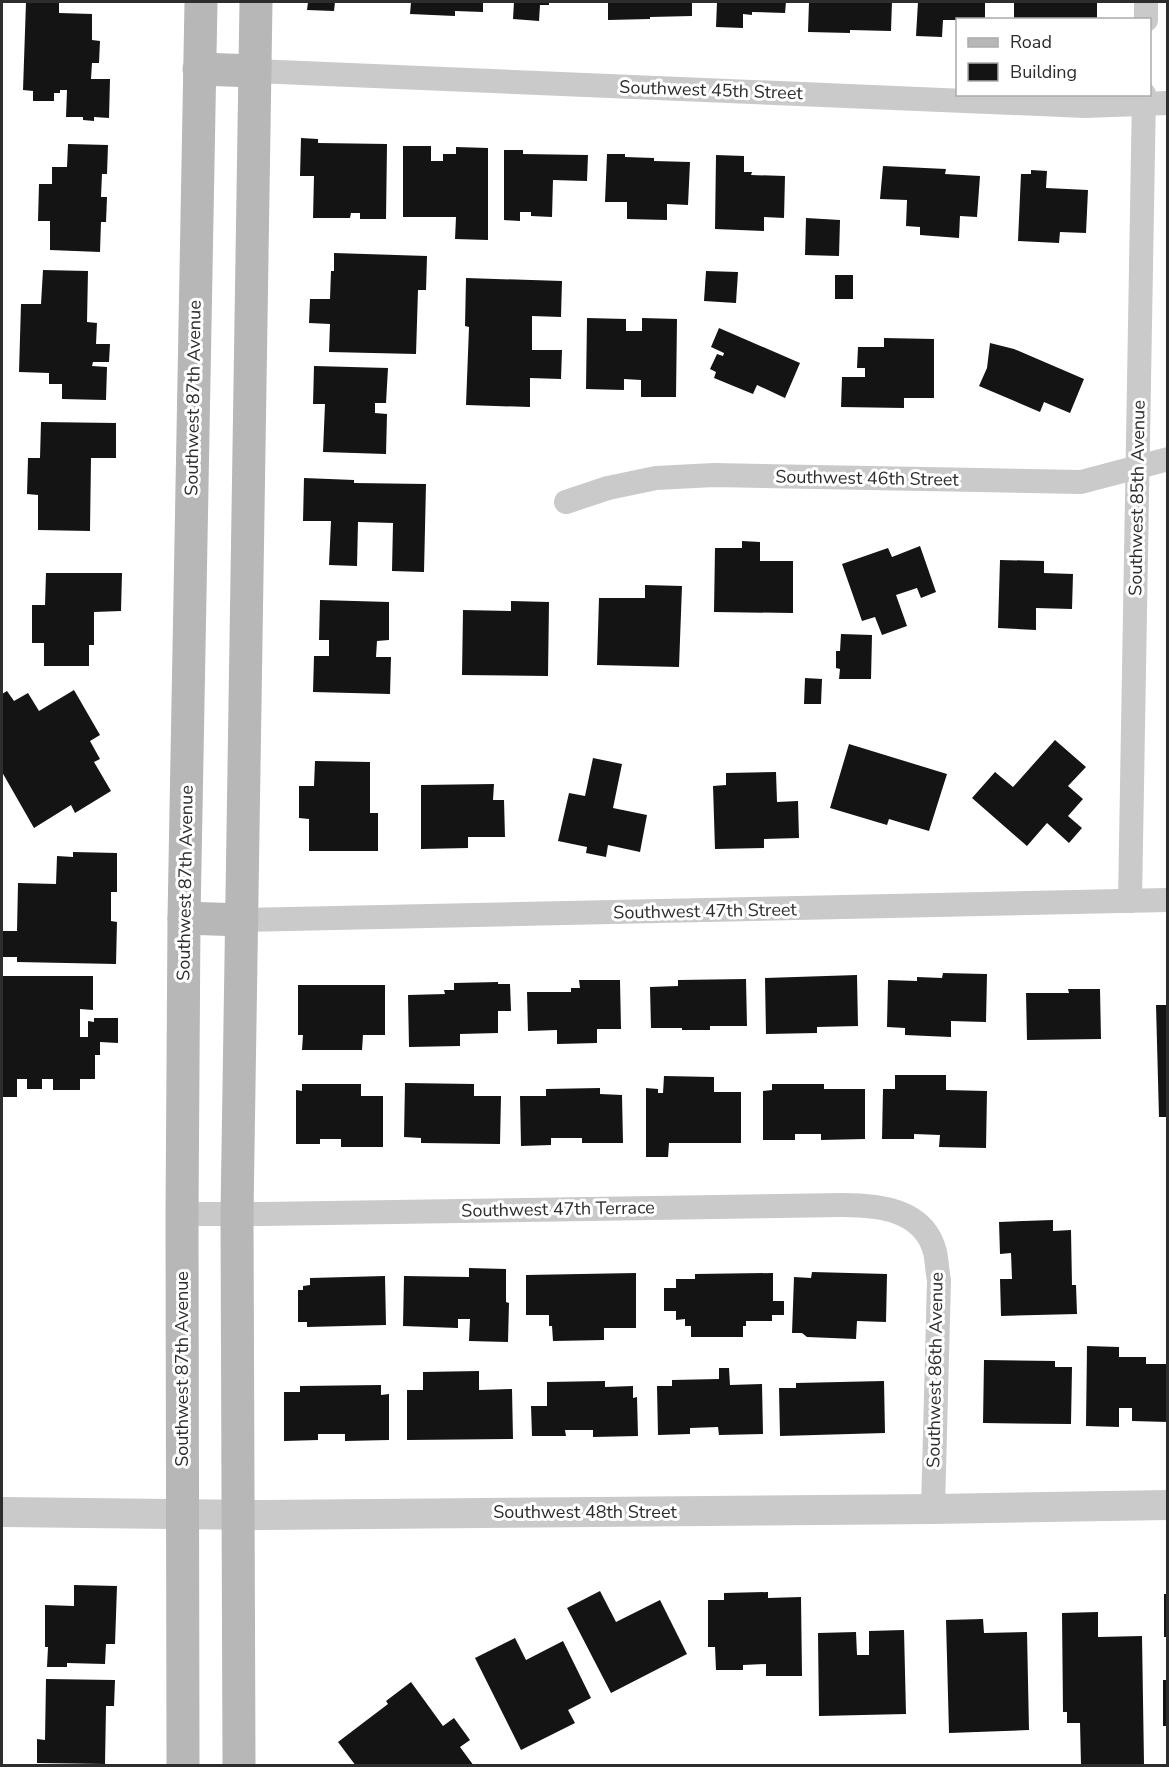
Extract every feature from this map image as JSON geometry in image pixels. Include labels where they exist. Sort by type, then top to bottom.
[{"type":"main road","name":"Southwest 87th Avenue","points":[[183,1766],[184,918],[201,2]]},
{"type":"main road","points":[[238,1766],[237,1214],[256,2]]},
{"type":"main road","points":[[199,69],[255,71]]},
{"type":"main road","points":[[184,918],[242,920]]},
{"type":"street","points":[[1146,2],[1146,18]]},
{"type":"street","name":"Southwest 45th Street","points":[[255,71],[1085,106],[1152,100]]},
{"type":"street","name":"Southwest 85th Avenue","points":[[1130,901],[1137,468],[1152,100]]},
{"type":"street","name":"Southwest 46th Street","points":[[566,502],[608,488],[656,478],[714,476],[1081,482],[1167,459]]},
{"type":"street","name":"Southwest 47th Street","points":[[242,920],[1167,900]]},
{"type":"street","name":"Southwest 47th Terrace","points":[[182,1214],[859,1205],[900,1212],[919,1224],[927,1233]]},
{"type":"street","name":"Southwest 86th Avenue","points":[[927,1233],[935,1251],[939,1296],[933,1509]]},
{"type":"street","name":"Southwest 48th Street","points":[[2,1512],[237,1515],[1167,1505]]},
{"type":"building","points":[[26,2],[59,2],[59,13],[92,14],[92,40],[100,41],[99,63],[92,63],[91,79],[110,79],[109,118],[94,117],[94,121],[83,120],[83,117],[66,117],[67,90],[54,93],[54,101],[33,101],[33,91],[23,90]]},
{"type":"building","points":[[308,2],[335,2],[334,11],[307,10]]},
{"type":"building","points":[[411,2],[483,2],[483,12],[455,11],[455,16],[410,14]]},
{"type":"building","points":[[514,2],[549,2],[549,5],[540,5],[539,21],[513,19]]},
{"type":"building","points":[[608,2],[692,2],[692,16],[608,20]]},
{"type":"building","points":[[717,2],[786,2],[785,13],[743,14],[743,28],[716,27]]},
{"type":"building","points":[[809,2],[892,2],[891,31],[808,32]]},
{"type":"building","points":[[918,2],[985,2],[985,18],[943,20],[942,37],[916,36]]},
{"type":"building","points":[[1014,2],[1097,2],[1097,18],[1014,18]]},
{"type":"building","points":[[301,138],[318,139],[318,143],[387,144],[386,219],[360,219],[360,213],[351,213],[350,218],[313,218],[314,176],[300,176]]},
{"type":"building","points":[[68,144],[108,145],[107,174],[102,174],[101,197],[107,197],[106,222],[101,222],[100,252],[50,250],[50,221],[38,221],[39,184],[52,184],[52,167],[67,167]]},
{"type":"building","points":[[403,146],[431,146],[431,161],[443,161],[443,154],[456,154],[456,147],[488,148],[488,240],[455,239],[456,217],[403,217]]},
{"type":"building","points":[[504,150],[523,150],[523,154],[588,155],[587,181],[553,180],[552,217],[531,216],[531,212],[520,212],[520,221],[504,220]]},
{"type":"building","points":[[607,154],[654,158],[654,161],[690,162],[688,205],[667,204],[667,220],[627,219],[627,202],[605,202]]},
{"type":"building","points":[[716,155],[744,156],[744,172],[752,172],[751,175],[785,176],[784,218],[764,217],[764,231],[715,229]]},
{"type":"building","points":[[883,166],[946,169],[945,174],[980,176],[977,217],[960,216],[959,238],[920,235],[920,227],[906,226],[907,200],[880,199]]},
{"type":"building","points":[[1031,170],[1047,171],[1046,188],[1088,190],[1086,233],[1060,232],[1059,243],[1018,241],[1021,174],[1031,174]]},
{"type":"building","points":[[806,218],[840,220],[839,256],[805,255]]},
{"type":"building","points":[[334,253],[427,256],[426,290],[418,290],[416,354],[329,352],[330,324],[309,323],[310,299],[330,299]]},
{"type":"building","points":[[43,270],[88,271],[87,322],[97,323],[96,344],[110,344],[109,362],[93,362],[92,366],[107,367],[106,400],[62,399],[62,384],[49,384],[49,373],[19,372],[21,304],[41,304]]},
{"type":"building","points":[[706,271],[738,272],[736,303],[704,301]]},
{"type":"building","points":[[835,275],[853,275],[853,299],[835,299]]},
{"type":"building","points":[[466,278],[562,281],[561,317],[532,316],[532,350],[562,350],[561,379],[530,378],[530,407],[466,405],[469,327],[465,326]]},
{"type":"building","points":[[587,318],[626,319],[626,331],[642,331],[642,318],[677,319],[676,397],[641,397],[641,380],[624,379],[624,390],[586,389]]},
{"type":"building","points":[[719,328],[800,363],[785,398],[757,385],[753,394],[714,378],[716,372],[710,369],[717,354],[723,356],[724,353],[711,347]]},
{"type":"building","points":[[884,338],[934,339],[934,398],[904,398],[904,408],[841,407],[842,377],[865,377],[865,368],[857,368],[858,347],[884,347]]},
{"type":"building","points":[[990,343],[1014,349],[1084,379],[1070,413],[1044,402],[1040,412],[979,386],[987,368]]},
{"type":"building","points":[[314,366],[388,368],[386,403],[375,403],[375,413],[387,414],[386,454],[323,452],[325,404],[313,404]]},
{"type":"building","points":[[41,422],[116,423],[116,458],[91,458],[90,531],[38,530],[38,495],[27,494],[28,458],[40,458]]},
{"type":"building","points":[[304,478],[354,480],[354,483],[426,484],[424,572],[392,571],[393,523],[358,522],[357,566],[329,565],[331,521],[303,521]]},
{"type":"building","points":[[742,541],[760,542],[760,561],[793,561],[793,613],[714,612],[715,548],[742,548]]},
{"type":"building","points":[[920,546],[936,592],[921,598],[917,588],[896,595],[907,626],[882,635],[875,617],[862,621],[842,564],[888,548],[892,557]]},
{"type":"building","points":[[1000,560],[1044,561],[1044,573],[1073,574],[1072,609],[1036,608],[1036,630],[998,628]]},
{"type":"building","points":[[46,573],[122,573],[121,611],[94,612],[94,645],[89,645],[89,666],[44,666],[44,643],[32,643],[32,605],[45,605]]},
{"type":"building","points":[[645,585],[682,586],[679,667],[597,665],[599,598],[645,598]]},
{"type":"building","points":[[320,600],[389,602],[389,640],[377,641],[376,657],[391,657],[390,694],[313,692],[314,656],[329,656],[329,640],[319,640]]},
{"type":"building","points":[[511,601],[549,602],[548,676],[462,675],[463,610],[511,611]]},
{"type":"building","points":[[841,634],[872,635],[871,679],[839,679],[840,669],[836,668],[836,651],[840,651]]},
{"type":"building","points":[[805,678],[822,679],[821,704],[804,704]]},
{"type":"building","points":[[74,690],[100,735],[90,741],[100,759],[94,762],[111,791],[75,813],[71,805],[34,828],[2,772],[2,694],[7,691],[14,701],[28,693],[39,711]]},
{"type":"building","points":[[1055,740],[1086,767],[1068,786],[1083,799],[1068,816],[1082,828],[1069,843],[1047,823],[1027,846],[972,798],[995,772],[1013,787]]},
{"type":"building","points":[[849,744],[947,774],[929,831],[889,819],[887,825],[830,808]]},
{"type":"building","points":[[593,758],[622,764],[613,808],[647,815],[640,852],[608,845],[606,857],[586,853],[587,847],[558,841],[569,793],[585,796]]},
{"type":"building","points":[[315,761],[370,762],[370,813],[378,813],[378,851],[309,851],[309,819],[299,818],[299,786],[314,786]]},
{"type":"building","points":[[776,772],[777,802],[798,801],[799,838],[764,839],[764,848],[715,849],[713,786],[726,785],[726,773]]},
{"type":"building","points":[[494,784],[493,800],[504,800],[505,837],[468,837],[468,848],[421,849],[421,785]]},
{"type":"building","points":[[73,852],[117,853],[117,892],[111,892],[111,921],[117,922],[116,964],[17,962],[17,957],[2,957],[2,931],[17,931],[18,883],[56,884],[57,856],[73,857]]},
{"type":"building","points":[[943,973],[987,974],[986,1022],[951,1021],[951,1037],[905,1035],[905,1028],[887,1027],[888,980],[917,981],[917,977],[942,978]]},
{"type":"building","points":[[857,975],[858,1026],[817,1027],[817,1033],[766,1034],[765,978]]},
{"type":"building","points":[[2,976],[93,976],[93,1010],[80,1009],[80,1037],[88,1037],[88,1021],[94,1022],[94,1018],[118,1018],[118,1043],[100,1042],[100,1055],[95,1055],[95,1079],[80,1079],[80,1090],[53,1090],[53,1079],[42,1079],[42,1089],[27,1089],[27,1079],[17,1079],[17,1097],[2,1097]]},
{"type":"building","points":[[746,979],[747,1026],[710,1026],[710,1030],[651,1028],[650,987],[678,986],[678,980]]},
{"type":"building","points":[[579,980],[620,980],[621,1029],[597,1029],[597,1043],[557,1044],[557,1030],[528,1031],[527,992],[571,992],[571,988],[580,988]]},
{"type":"building","points":[[498,982],[498,984],[510,984],[511,1011],[498,1011],[498,1033],[460,1034],[460,1046],[409,1047],[408,995],[445,994],[444,990],[454,990],[454,983]]},
{"type":"building","points":[[298,985],[385,985],[385,1035],[363,1035],[362,1050],[302,1050],[303,1035],[298,1035]]},
{"type":"building","points":[[1068,989],[1100,989],[1101,1039],[1027,1040],[1026,993],[1069,993]]},
{"type":"building","points":[[1156,1005],[1168,1005],[1168,1117],[1159,1117]]},
{"type":"building","points":[[895,1075],[946,1075],[946,1090],[987,1091],[986,1148],[939,1147],[940,1135],[914,1134],[914,1139],[882,1139],[883,1089],[895,1089]]},
{"type":"building","points":[[664,1076],[714,1077],[714,1092],[741,1092],[741,1143],[669,1143],[668,1157],[646,1157],[646,1088],[658,1089],[658,1093],[663,1093]]},
{"type":"building","points":[[405,1083],[474,1084],[474,1096],[501,1096],[500,1144],[421,1143],[421,1138],[404,1137]]},
{"type":"building","points":[[302,1084],[361,1084],[361,1096],[383,1096],[383,1147],[341,1147],[341,1139],[320,1139],[320,1144],[296,1144],[296,1090],[302,1091]]},
{"type":"building","points":[[772,1084],[824,1084],[824,1089],[865,1089],[865,1139],[821,1140],[821,1134],[795,1134],[795,1140],[763,1140],[763,1091],[772,1090]]},
{"type":"building","points":[[600,1088],[600,1094],[622,1095],[623,1143],[582,1143],[582,1138],[551,1138],[551,1145],[521,1146],[520,1096],[546,1096],[546,1089]]},
{"type":"building","points":[[1053,1220],[1053,1231],[1071,1230],[1072,1285],[1076,1285],[1077,1314],[1001,1316],[1000,1279],[1012,1279],[1011,1253],[1000,1254],[999,1222]]},
{"type":"building","points":[[469,1268],[506,1269],[506,1302],[509,1303],[508,1342],[469,1341],[470,1319],[458,1319],[458,1328],[403,1326],[404,1276],[469,1277]]},
{"type":"building","points":[[812,1272],[887,1274],[886,1322],[857,1321],[856,1339],[807,1337],[802,1333],[792,1333],[794,1277],[811,1278]]},
{"type":"building","points":[[636,1273],[636,1328],[604,1328],[604,1340],[553,1341],[549,1315],[526,1315],[526,1275]]},
{"type":"building","points":[[773,1273],[773,1301],[784,1301],[784,1315],[772,1315],[772,1321],[746,1321],[746,1326],[743,1326],[743,1337],[691,1337],[691,1326],[685,1326],[685,1319],[676,1320],[676,1311],[664,1311],[664,1288],[676,1288],[676,1279],[695,1279],[695,1274]]},
{"type":"building","points":[[385,1276],[386,1325],[307,1327],[307,1322],[298,1322],[298,1290],[303,1290],[303,1286],[310,1285],[310,1278]]},
{"type":"building","points":[[1087,1346],[1119,1347],[1119,1357],[1146,1357],[1146,1364],[1168,1364],[1168,1422],[1132,1421],[1132,1408],[1119,1408],[1119,1427],[1086,1426]]},
{"type":"building","points":[[984,1360],[1055,1361],[1055,1367],[1072,1367],[1071,1424],[983,1423]]},
{"type":"building","points":[[719,1368],[729,1368],[730,1385],[762,1384],[763,1434],[719,1435],[718,1427],[690,1428],[690,1434],[658,1435],[657,1386],[672,1386],[672,1380],[719,1379]]},
{"type":"building","points":[[479,1371],[479,1390],[512,1389],[513,1439],[407,1440],[407,1390],[423,1390],[423,1372]]},
{"type":"building","points":[[605,1381],[605,1387],[633,1386],[633,1398],[637,1397],[638,1436],[593,1437],[593,1430],[565,1430],[566,1436],[532,1436],[531,1406],[547,1406],[547,1382]]},
{"type":"building","points":[[884,1381],[885,1433],[780,1436],[779,1388],[796,1388],[796,1383]]},
{"type":"building","points":[[381,1385],[381,1395],[389,1394],[389,1440],[345,1441],[345,1434],[318,1434],[318,1440],[284,1441],[284,1392],[300,1392],[300,1386]]},
{"type":"building","points":[[74,1585],[117,1586],[115,1644],[106,1644],[105,1664],[67,1663],[67,1667],[47,1667],[45,1605],[74,1606]]},
{"type":"building","points":[[600,1591],[616,1622],[660,1600],[687,1654],[611,1693],[567,1608]]},
{"type":"building","points":[[768,1592],[768,1598],[801,1597],[802,1676],[766,1676],[766,1664],[743,1665],[743,1670],[716,1670],[715,1647],[708,1647],[708,1600],[724,1600],[724,1593]]},
{"type":"building","points":[[1164,1594],[1168,1594],[1168,1637],[1164,1637]]},
{"type":"building","points":[[1098,1612],[1098,1637],[1142,1636],[1144,1764],[1081,1765],[1080,1723],[1067,1723],[1067,1712],[1063,1712],[1062,1613]]},
{"type":"building","points":[[983,1619],[984,1633],[1027,1632],[1029,1730],[949,1733],[946,1620]]},
{"type":"building","points":[[904,1630],[906,1714],[819,1716],[818,1633],[856,1632],[857,1655],[869,1655],[869,1631]]},
{"type":"building","points":[[515,1638],[526,1660],[563,1641],[591,1698],[568,1710],[575,1723],[521,1750],[475,1658]]},
{"type":"building","points":[[46,1679],[115,1680],[114,1706],[106,1706],[105,1764],[37,1763],[37,1739],[45,1740]]},
{"type":"building","points":[[1163,1680],[1168,1680],[1168,1726],[1163,1726]]},
{"type":"building","points":[[411,1682],[443,1726],[454,1718],[470,1740],[460,1747],[474,1766],[356,1766],[338,1742],[388,1704],[386,1701]]}]
